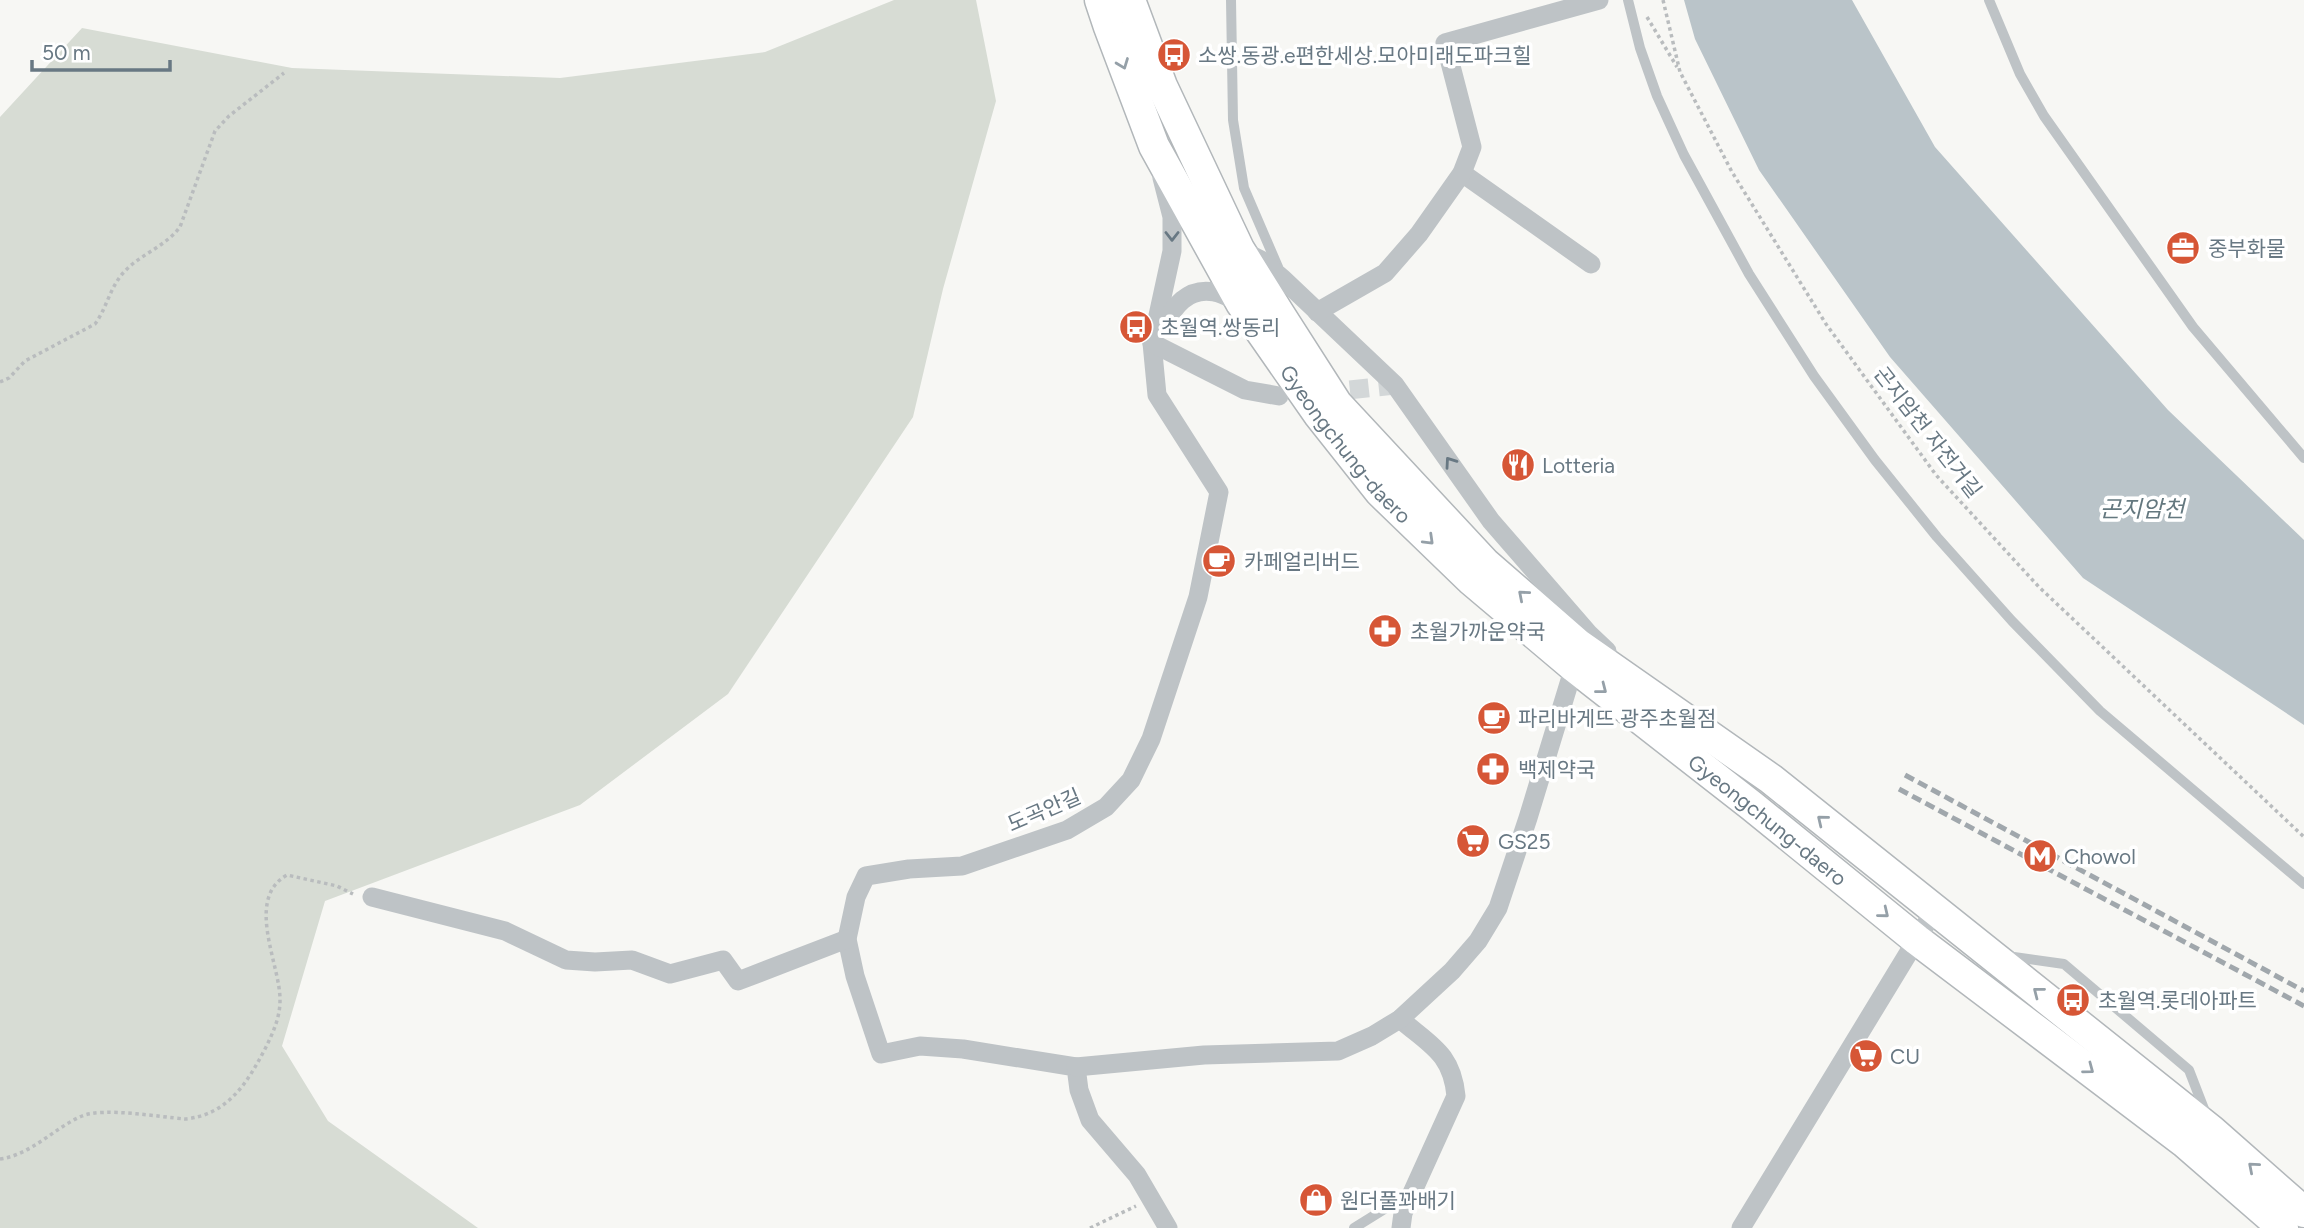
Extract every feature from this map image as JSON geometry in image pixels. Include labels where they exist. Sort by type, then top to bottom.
[{"type":"main road","name":"Gyeongchung-daero","points":[[1100,0],[1154,146],[1241,303],[1319,415],[1380,492],[1471,580],[1574,667],[1917,940],[2184,1142],[2285,1223]]},
{"type":"main road","name":"Gyeongchung-daero","points":[[1130,0],[1162,86],[1239,249],[1337,404],[1394,467],[1485,563],[1578,644],[1771,779],[2212,1130],[2285,1223]]},
{"type":"main road","points":[[1815,858],[1843,860],[1868,879],[1881,885],[1888,885],[1895,879]]},
{"type":"street","points":[[1317,312],[1385,273],[1419,233],[1462,173],[1472,147],[1445,43],[1599,0]]},
{"type":"street","name":"도곡안길","points":[[1076,1067],[963,1049],[920,1046],[881,1054],[855,976],[847,939],[856,897],[866,876],[909,869],[962,866],[1066,830],[1106,807],[1131,780],[1151,739],[1198,597],[1219,492],[1157,395],[1152,343],[1172,251],[1172,217],[1154,146]]},
{"type":"street","points":[[1462,173],[1591,264]]},
{"type":"street","points":[[1239,249],[1261,260],[1282,278],[1395,386],[1491,521],[1589,634],[1656,698]]},
{"type":"street","points":[[1241,303],[1215,292],[1191,293],[1174,307],[1152,343],[1245,390],[1279,396]]},
{"type":"street","points":[[1168,1228],[1137,1175],[1090,1120],[1079,1090],[1076,1067],[1204,1055],[1338,1051],[1372,1036],[1400,1019],[1452,971],[1478,941],[1498,908],[1574,667]]},
{"type":"street","points":[[372,897],[505,931],[566,960],[632,960],[670,974],[723,960],[738,981],[847,939]]},
{"type":"street","points":[[1741,1228],[1934,911]]},
{"type":"street","points":[[1400,1019],[1446,1059],[1454,1077],[1455,1096],[1403,1213],[1401,1228]]},
{"type":"lane","points":[[1231,0],[1233,120],[1244,188],[1282,278]]},
{"type":"lane","points":[[1628,0],[1640,48],[1653,84],[1684,155],[1749,274],[1814,376],[1875,460],[1937,537],[2012,621],[2100,711],[2304,884]]},
{"type":"lane","points":[[1989,0],[2020,74],[2044,117],[2193,327],[2304,458]]},
{"type":"lane","points":[[1354,1228],[1412,1192]]},
{"type":"path","name":"곤지암천 자전거길","points":[[1663,0],[1681,72],[1732,172],[1826,324],[1937,475],[2039,587],[2304,836]]},
{"type":"path","points":[[1643,10],[1681,72]]},
{"type":"path","points":[[0,382],[9,378],[25,361],[95,324],[124,272],[170,238],[180,227],[215,131],[284,73]]},
{"type":"path","points":[[0,1159],[26,1150],[73,1120],[91,1113],[185,1119],[197,1118],[217,1108],[249,1080],[277,1020],[281,1005],[266,924],[269,900],[277,880],[287,875],[372,897]]},
{"type":"path","points":[[1090,1228],[1151,1199]]},
{"type":"shaded area","points":[[894,0],[976,0],[996,101],[943,289],[913,417],[728,694],[580,805],[325,901],[282,1046],[328,1121],[478,1228],[0,1228],[0,117],[82,28],[292,68],[560,78],[765,52]]},
{"type":"water","name":"곤지암천","points":[[1684,0],[1852,0],[1935,147],[2168,410],[2304,540],[2304,725],[2083,578],[1890,357],[1759,170],[1695,39]]},
{"type":"tunnel","points":[[1321,393],[1395,385]]},
{"type":"railway","points":[[1905,775],[2304,991]]},
{"type":"railway","points":[[1899,789],[2304,1006]]},
{"type":"place","name":"소쌍.동광.e편한세상.모아미래도파크힐","points":[[1174,55]]},
{"type":"place","name":"중부화물","points":[[2183,248]]},
{"type":"place","name":"초월역.쌍동리","points":[[1136,327]]},
{"type":"place","name":"Lotteria","points":[[1518,465]]},
{"type":"place","name":"카페얼리버드","points":[[1219,561]]},
{"type":"place","name":"초월가까운약국","points":[[1385,631]]},
{"type":"place","name":"파리바게뜨 광주초월점","points":[[1494,718]]},
{"type":"place","name":"백제약국","points":[[1493,769]]},
{"type":"place","name":"GS25","points":[[1473,841]]},
{"type":"place","name":"Chowol","points":[[2040,856]]},
{"type":"place","name":"초월역.롯데아파트","points":[[2073,1000]]},
{"type":"place","name":"CU","points":[[1866,1056]]},
{"type":"place","name":"원더풀꽈배기","points":[[1316,1200]]}]
